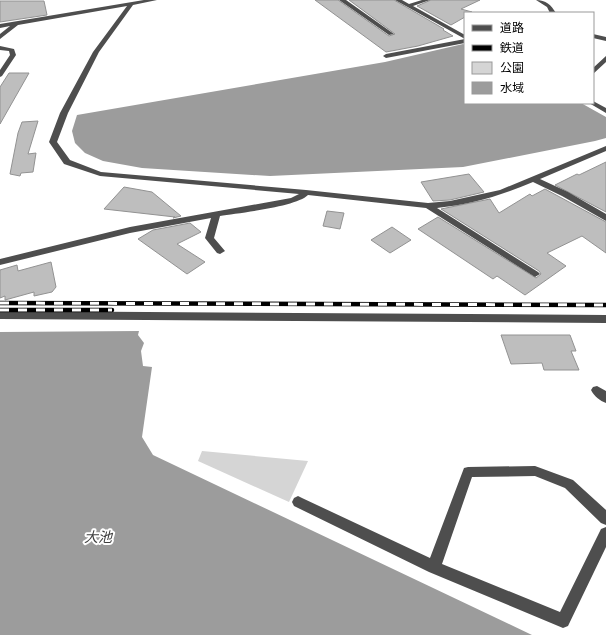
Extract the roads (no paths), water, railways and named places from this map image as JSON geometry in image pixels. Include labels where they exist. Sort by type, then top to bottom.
[{"type":"street","points":[[0,26],[154,0]]},
{"type":"street","points":[[342,0],[391,34]]},
{"type":"street","points":[[398,0],[464,36]]},
{"type":"street","points":[[409,6],[427,0]]},
{"type":"street","points":[[539,0],[549,6],[552,12]]},
{"type":"street","points":[[131,4],[96,52],[64,113],[53,142],[67,162],[100,174],[306,192],[428,206],[450,204],[503,192],[606,148]]},
{"type":"street","points":[[0,37],[18,23]]},
{"type":"street","points":[[594,36],[606,39]]},
{"type":"street","points":[[386,56],[464,41]]},
{"type":"street","points":[[0,48],[12,50],[14,55],[0,75]]},
{"type":"street","points":[[594,71],[606,58]]},
{"type":"street","points":[[594,104],[606,111]]},
{"type":"street","points":[[596,152],[606,157]]},
{"type":"street","points":[[533,179],[565,194],[606,218]]},
{"type":"street","points":[[0,262],[130,230],[293,200],[302,196],[306,192]]},
{"type":"street","points":[[428,206],[535,274]]},
{"type":"street","points":[[216,214],[209,238],[220,251]]},
{"type":"street","points":[[0,316],[606,319]]},
{"type":"street","points":[[597,390],[606,398]]},
{"type":"street","points":[[434,567],[468,472],[534,471],[569,484],[606,518]]},
{"type":"street","points":[[298,502],[434,567],[563,621],[606,533]]},
{"type":"water","points":[[463,44],[464,104],[583,104],[606,117],[606,138],[463,167],[270,176],[142,168],[103,161],[85,153],[75,143],[72,131],[77,115],[385,62]]},
{"type":"water","name":"大池","points":[[139,331],[138,335],[144,343],[141,351],[143,366],[152,367],[142,437],[153,455],[532,635],[0,635],[0,332]]},
{"type":"railway","points":[[0,303],[606,305]]},
{"type":"railway","points":[[0,310],[112,310]]}]
